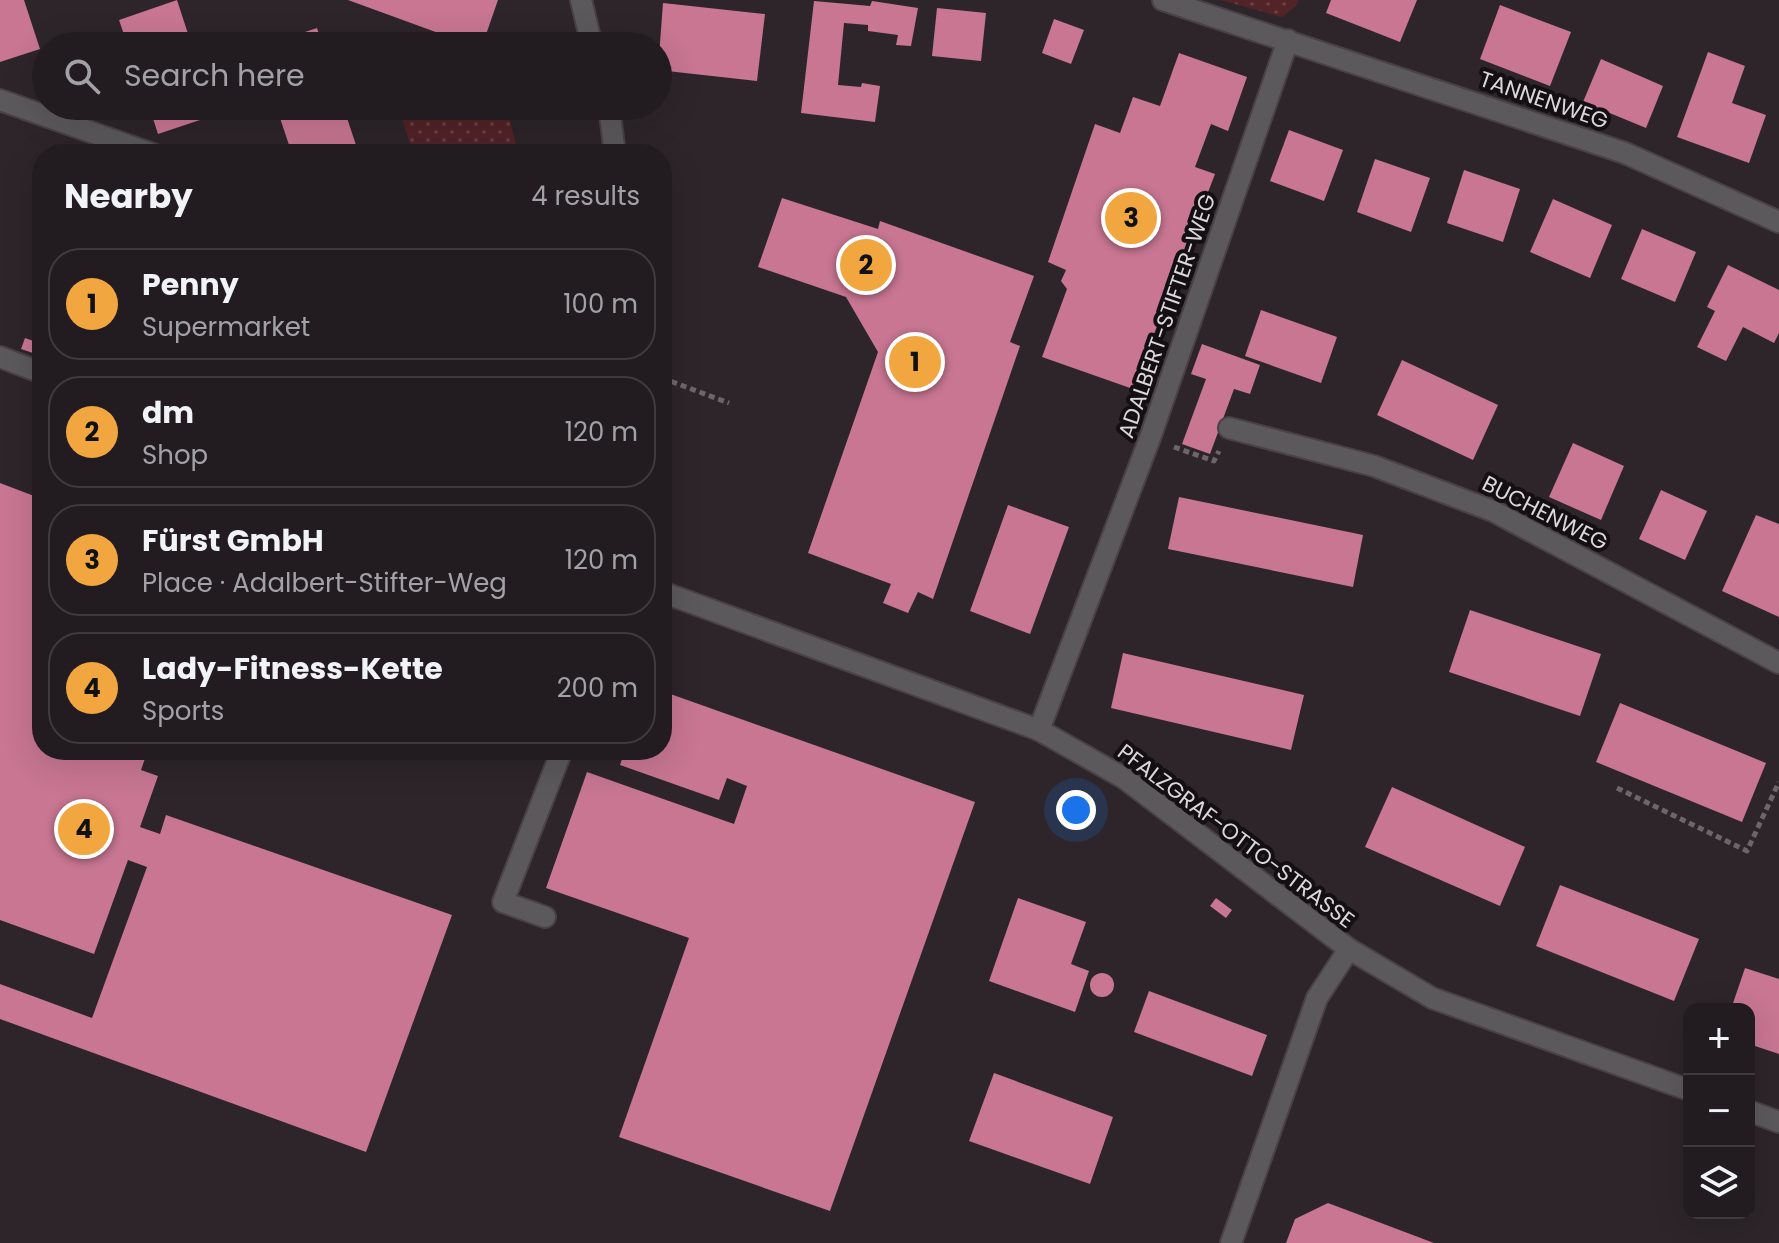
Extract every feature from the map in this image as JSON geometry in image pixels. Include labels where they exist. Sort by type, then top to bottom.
[{"type":"street","points":[[581,0],[589,32]]},
{"type":"street","points":[[1163,0],[1288,40]]},
{"type":"street","name":"TANNENWEG","points":[[1288,40],[1625,153],[1779,222]]},
{"type":"street","name":"ADALBERT-STIFTER-WEG","points":[[1039,730],[1150,438],[1288,40]]},
{"type":"street","points":[[0,100],[32,111]]},
{"type":"street","points":[[57,120],[125,144]]},
{"type":"street","points":[[611,120],[614,144]]},
{"type":"street","points":[[0,359],[32,370]]},
{"type":"street","name":"BUCHENWEG","points":[[1229,428],[1374,466],[1493,511],[1779,663]]},
{"type":"street","name":"PFALZGRAF-OTTO-STRASSE","points":[[672,596],[1039,730],[1124,778],[1349,949],[1432,998],[1683,1088]]},
{"type":"street","points":[[545,917],[503,902],[558,760]]},
{"type":"street","points":[[1231,1243],[1317,998],[1349,949]]},
{"type":"street","points":[[1755,1113],[1779,1122]]},
{"type":"path","points":[[672,382],[729,403]]},
{"type":"path","points":[[1150,438],[1214,461],[1229,428]]},
{"type":"path","points":[[1617,788],[1747,851],[1779,782]]},
{"type":"shaded area","points":[[1221,0],[1299,0],[1282,17]]},
{"type":"shaded area","points":[[402,120],[510,120],[516,144],[410,144]]},
{"type":"building","points":[[0,0],[24,0],[34,32],[32,32],[32,52],[0,62]]},
{"type":"building","points":[[177,0],[187,32],[123,32],[119,20]]},
{"type":"building","points":[[348,0],[498,0],[487,32],[436,32]]},
{"type":"building","points":[[1331,0],[1417,0],[1400,42],[1326,13]]},
{"type":"building","points":[[814,1],[870,6],[872,1],[918,8],[911,46],[896,45],[898,35],[868,31],[868,25],[844,23],[838,85],[861,87],[862,83],[880,86],[875,122],[801,113]]},
{"type":"building","points":[[663,3],[765,14],[757,81],[672,72],[672,32],[661,32]]},
{"type":"building","points":[[1500,5],[1571,32],[1550,86],[1480,59]]},
{"type":"building","points":[[937,8],[986,13],[981,61],[932,56]]},
{"type":"building","points":[[1054,19],[1084,30],[1071,64],[1042,53]]},
{"type":"building","points":[[1708,52],[1745,66],[1732,103],[1766,115],[1749,163],[1677,137]]},
{"type":"building","points":[[1179,53],[1247,77],[1228,131],[1211,124],[1195,167],[1215,174],[1133,389],[1042,357],[1067,289],[1061,281],[1066,270],[1048,262],[1095,124],[1120,133],[1133,97],[1160,106]]},
{"type":"building","points":[[1601,59],[1663,86],[1646,128],[1583,102]]},
{"type":"building","points":[[154,120],[200,120],[158,134]]},
{"type":"building","points":[[281,120],[348,120],[356,144],[289,144]]},
{"type":"building","points":[[1289,130],[1343,150],[1324,201],[1270,181]]},
{"type":"building","points":[[1375,159],[1430,178],[1411,232],[1357,212]]},
{"type":"building","points":[[1464,170],[1520,189],[1503,242],[1447,223]]},
{"type":"building","points":[[782,198],[878,229],[880,221],[1034,276],[1010,342],[1020,346],[933,599],[918,592],[908,613],[883,603],[891,584],[808,553],[878,352],[846,297],[758,267]]},
{"type":"building","points":[[1553,199],[1612,225],[1590,278],[1530,252]]},
{"type":"building","points":[[1642,229],[1696,252],[1675,302],[1621,279]]},
{"type":"building","points":[[1728,265],[1779,290],[1779,333],[1774,343],[1743,327],[1726,361],[1697,347],[1715,311],[1707,307]]},
{"type":"building","points":[[1261,310],[1337,337],[1321,383],[1245,356]]},
{"type":"building","points":[[25,338],[32,340],[32,353],[21,349]]},
{"type":"building","points":[[1202,344],[1260,365],[1250,394],[1234,389],[1210,454],[1182,444],[1206,379],[1191,374]]},
{"type":"building","points":[[1402,360],[1498,405],[1473,460],[1377,415]]},
{"type":"building","points":[[1573,443],[1624,466],[1601,520],[1549,497]]},
{"type":"building","points":[[0,483],[32,495],[32,760],[144,760],[141,770],[158,776],[140,827],[160,834],[166,815],[452,915],[366,1152],[0,1019],[0,984],[92,1018],[147,867],[128,860],[94,954],[0,920]]},
{"type":"building","points":[[1661,490],[1707,511],[1685,560],[1639,539]]},
{"type":"building","points":[[1179,497],[1363,535],[1353,587],[1168,549]]},
{"type":"building","points":[[1008,505],[1069,527],[1030,634],[970,611]]},
{"type":"building","points":[[1756,515],[1779,524],[1779,617],[1722,591]]},
{"type":"building","points":[[1470,610],[1601,654],[1580,716],[1449,672]]},
{"type":"building","points":[[1123,653],[1304,695],[1291,750],[1111,708]]},
{"type":"building","points":[[672,695],[975,802],[830,1211],[619,1137],[689,938],[546,888],[587,772],[734,824],[747,786],[727,778],[719,800],[620,765],[622,760],[672,760]]},
{"type":"building","points":[[1620,703],[1766,763],[1742,822],[1596,762]]},
{"type":"building","points":[[1392,787],[1525,847],[1500,906],[1365,847]]},
{"type":"building","points":[[1560,885],[1699,939],[1674,1001],[1536,946]]},
{"type":"building","points":[[1018,898],[1086,922],[1071,964],[1089,971],[1075,1012],[989,981]]},
{"type":"building","points":[[1216,898],[1232,910],[1226,918],[1210,906]]},
{"type":"building","points":[[1745,968],[1779,979],[1779,1054],[1755,1046],[1755,1003],[1733,1003]]},
{"type":"building","points":[[1102,973],[1111,976],[1114,985],[1111,994],[1102,997],[1093,994],[1090,985],[1093,976]]},
{"type":"building","points":[[1149,991],[1267,1035],[1252,1076],[1134,1032]]},
{"type":"building","points":[[994,1073],[1113,1117],[1090,1184],[969,1141]]},
{"type":"building","points":[[1328,1203],[1434,1243],[1286,1243],[1295,1219]]},
{"type":"place","name":"Fürst GmbH","points":[[1131,218]]},
{"type":"place","name":"dm","points":[[866,265]]},
{"type":"place","name":"Penny","points":[[915,362]]},
{"type":"place","name":"Lady-Fitness-Kette","points":[[84,829]]}]
